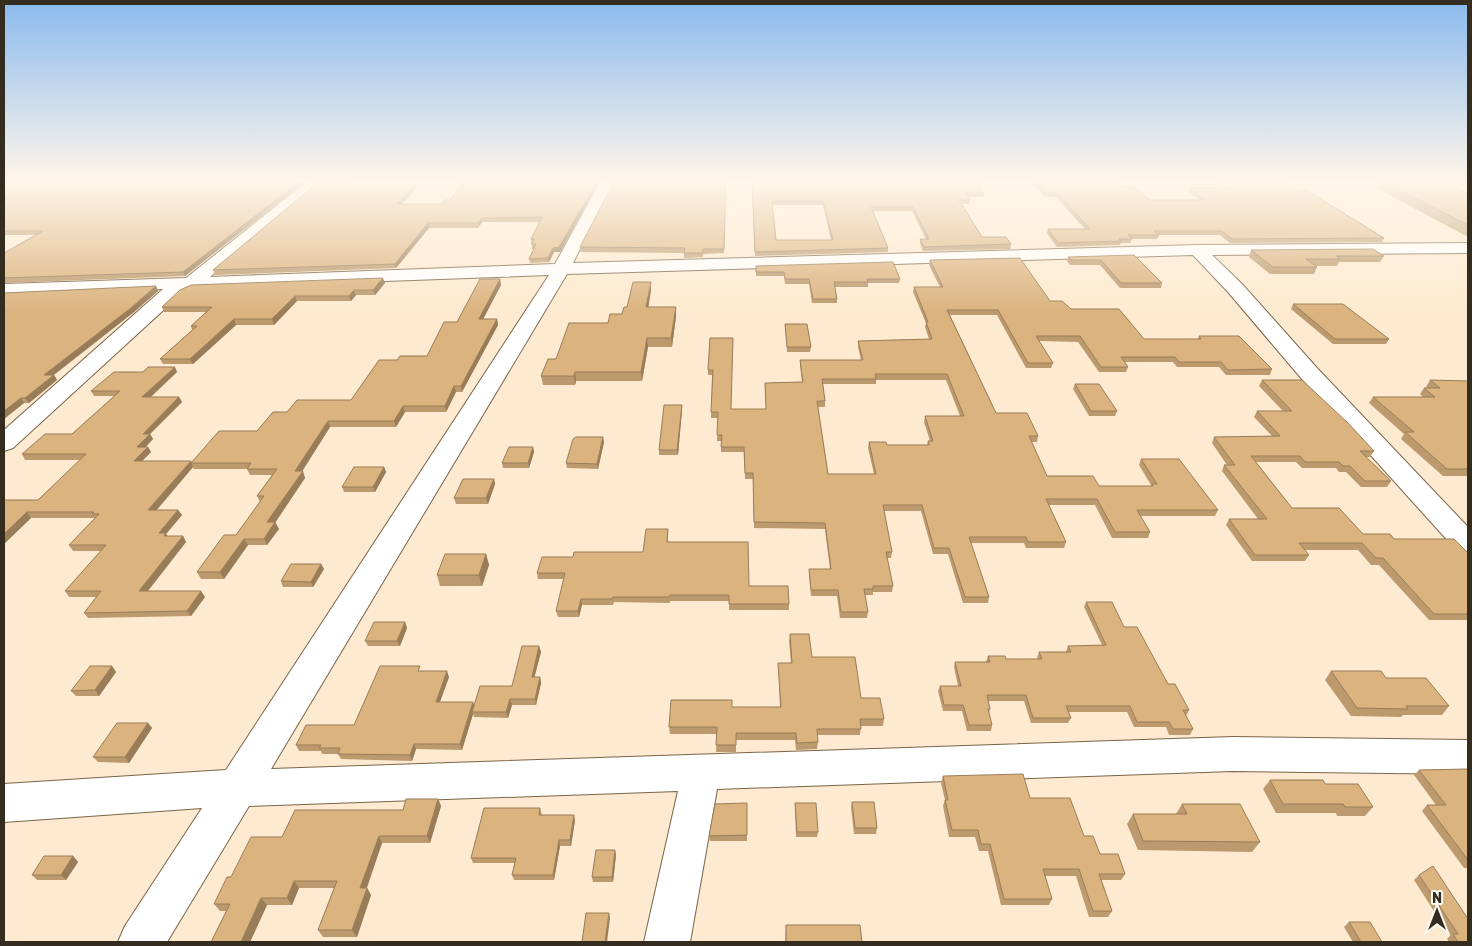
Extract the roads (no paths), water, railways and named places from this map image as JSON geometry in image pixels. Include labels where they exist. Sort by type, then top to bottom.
[{"type":"street","points":[[4,443],[174,290],[194,282],[264,224]]},
{"type":"street","points":[[141,942],[562,269],[585,224]]},
{"type":"street","points":[[4,290],[562,269],[1197,250],[1468,248]]},
{"type":"street","points":[[1197,250],[1235,288],[1309,373],[1468,545]]},
{"type":"street","points":[[4,803],[236,788],[1233,754],[1468,756]]},
{"type":"street","points":[[667,942],[701,773]]}]
